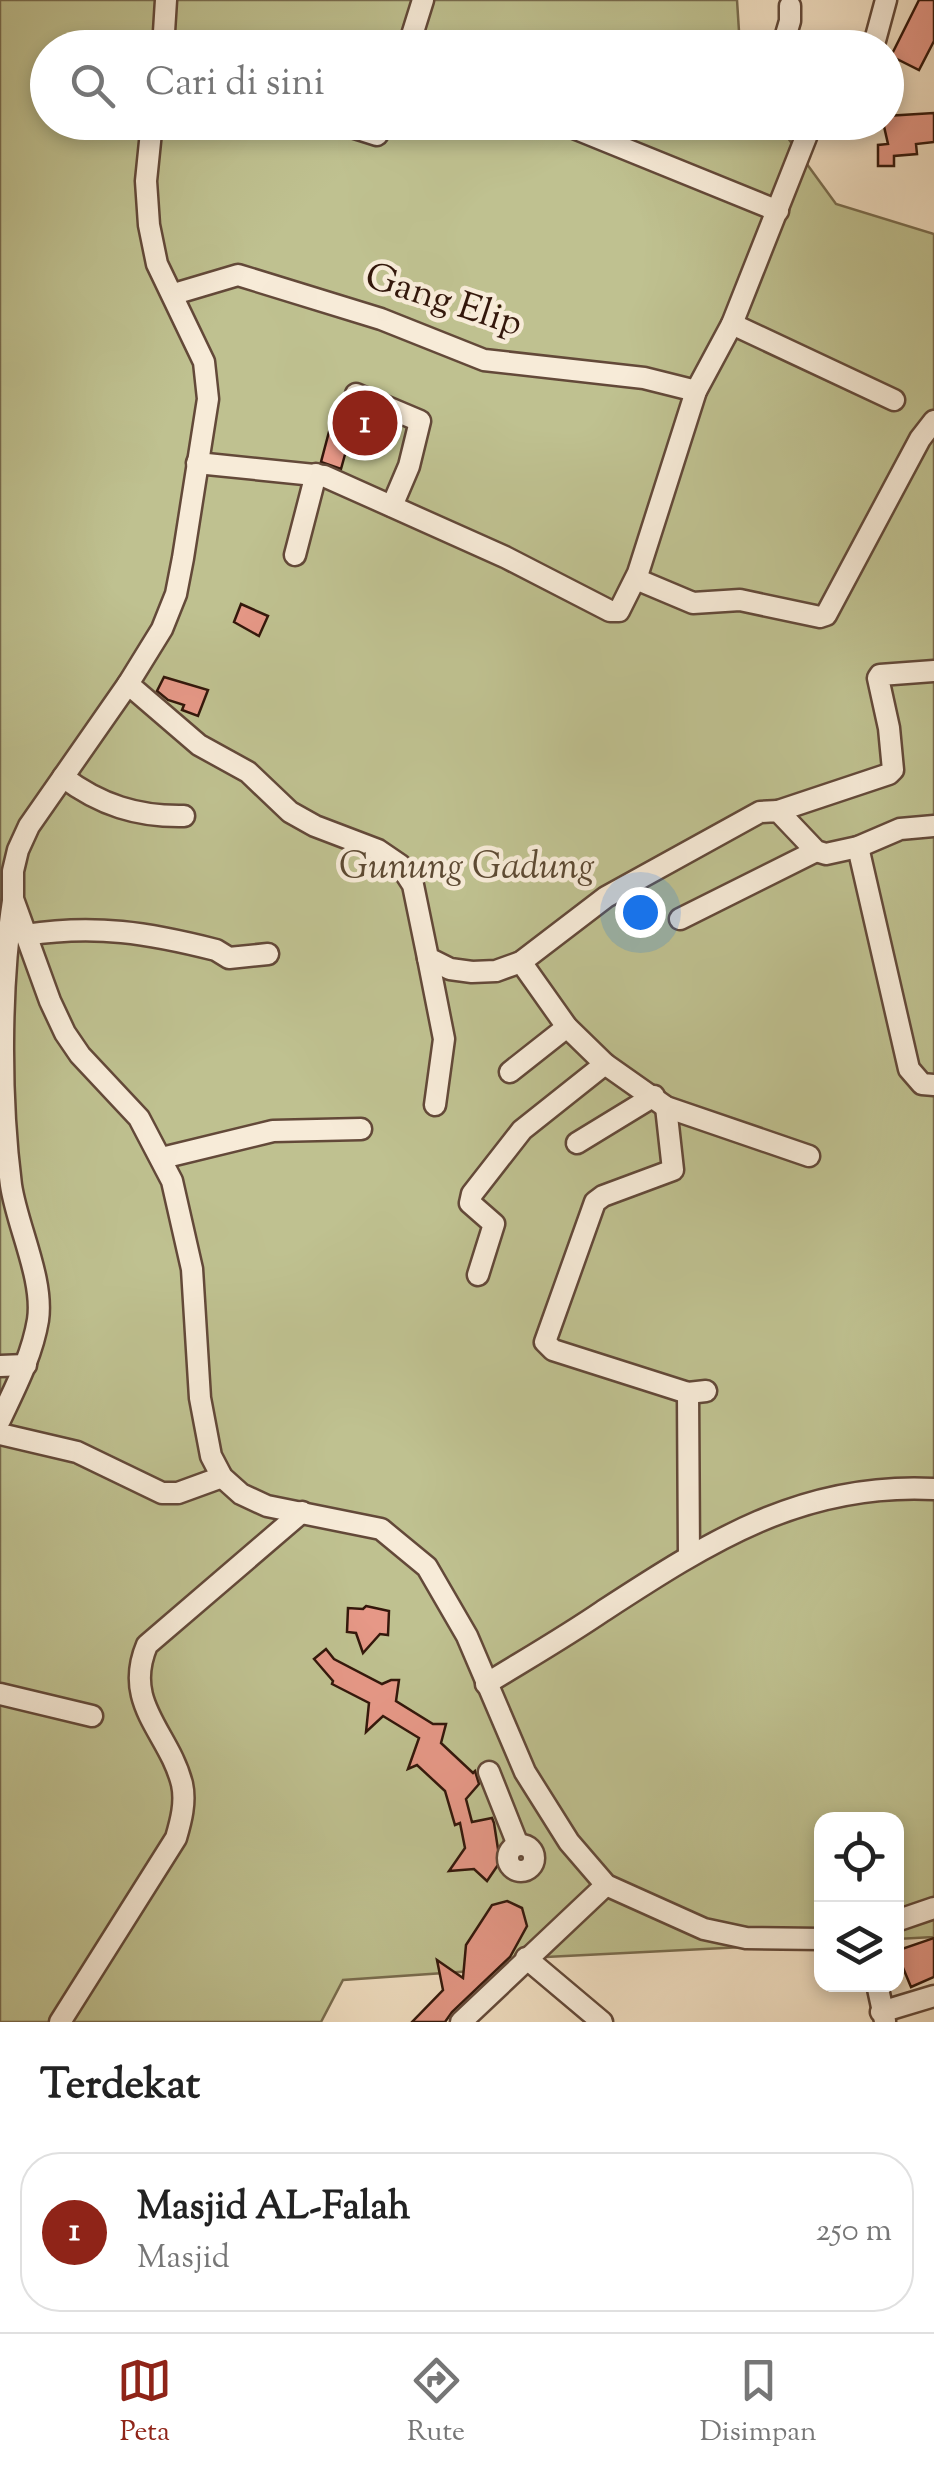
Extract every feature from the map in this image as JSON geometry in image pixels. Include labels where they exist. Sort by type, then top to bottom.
[{"type":"street","points":[[164,30],[166,0]]},
{"type":"street","points":[[414,30],[423,0]]},
{"type":"street","points":[[878,30],[886,0]]},
{"type":"street","points":[[788,30],[790,6]]},
{"type":"street","points":[[0,1420],[26,1365],[38,1317],[36,1288],[5,1185],[2,989],[18,850],[29,826],[162,630],[176,594],[208,399],[204,362],[158,264],[146,180],[150,140]]},
{"type":"street","points":[[603,140],[778,211]]},
{"type":"street","points":[[197,462],[316,474],[505,557],[610,610],[621,609],[636,579],[696,391],[732,324],[805,140]]},
{"type":"street","name":"Gang Elip","points":[[174,294],[238,275],[381,319],[484,360],[644,378],[696,391]]},
{"type":"street","points":[[732,324],[894,400]]},
{"type":"street","points":[[356,394],[420,421],[409,466],[392,506]]},
{"type":"street","points":[[636,579],[693,603],[740,600],[820,617],[826,615],[920,439],[934,420]]},
{"type":"street","points":[[296,555],[316,474]]},
{"type":"street","points":[[428,958],[450,969],[472,972],[496,971],[520,962],[606,897],[760,812],[778,811],[889,774],[893,770],[889,728],[878,678],[934,671]]},
{"type":"street","points":[[128,684],[199,745],[248,772],[290,812],[378,850],[400,865],[413,885],[444,1039],[435,1105]]},
{"type":"street","points":[[63,777],[83,792],[138,814],[184,816]]},
{"type":"street","points":[[778,811],[816,850],[832,854],[900,830],[934,826]]},
{"type":"street","points":[[858,847],[909,1069],[922,1084],[934,1085]]},
{"type":"street","points":[[680,919],[816,850]]},
{"type":"street","points":[[14,899],[65,1033],[80,1055],[139,1118],[172,1181],[192,1269],[200,1398],[211,1456],[222,1477],[255,1501],[367,1524],[394,1536],[426,1568],[467,1636],[525,1772],[563,1833],[606,1884],[704,1929],[746,1938],[814,1939]]},
{"type":"street","points":[[26,935],[80,928],[121,930],[216,950],[229,958],[268,954]]},
{"type":"street","points":[[520,962],[567,1027],[605,1064],[660,1102],[809,1156]]},
{"type":"street","points":[[510,1072],[567,1027]]},
{"type":"street","points":[[478,1275],[494,1224],[470,1204],[472,1194],[522,1130],[605,1064]]},
{"type":"street","points":[[577,1143],[660,1102]]},
{"type":"street","points":[[660,1102],[673,1170],[595,1202],[545,1342],[553,1350],[697,1392],[689,1556]]},
{"type":"street","points":[[162,1158],[273,1131],[362,1128]]},
{"type":"street","points":[[0,1366],[26,1365]]},
{"type":"street","points":[[0,1434],[77,1452],[162,1492],[178,1493],[222,1477]]},
{"type":"street","points":[[486,1684],[689,1556],[751,1522],[814,1501],[892,1488],[934,1489]]},
{"type":"street","points":[[60,2022],[176,1838],[180,1822],[182,1787],[140,1692],[139,1668],[147,1645],[302,1512]]},
{"type":"street","points":[[0,1694],[92,1716]]},
{"type":"street","points":[[489,1772],[525,1851],[563,1833]]},
{"type":"street","points":[[462,2022],[606,1884]]},
{"type":"street","points":[[904,1918],[934,1908]]},
{"type":"street","points":[[526,1958],[602,2022]]},
{"type":"street","points":[[878,1992],[883,2017],[934,1996]]},
{"type":"green space","name":"Gunung Gadung","points":[[0,0],[737,0],[739,30],[30,30],[30,140],[789,140],[836,204],[934,234],[934,1937],[904,1939],[904,1812],[814,1812],[814,1943],[526,1958],[502,1969],[343,1980],[321,2022],[0,2022]]},
{"type":"building","points":[[919,0],[934,0],[934,41],[919,70],[904,62],[904,30]]},
{"type":"building","points":[[934,113],[934,142],[916,144],[917,154],[894,156],[894,166],[878,166],[878,145],[888,144],[887,140],[904,140],[904,115]]},
{"type":"building","points":[[347,404],[389,423],[382,443],[351,433],[341,469],[321,462],[330,428],[338,430]]},
{"type":"building","points":[[241,604],[268,616],[259,636],[234,622]]},
{"type":"building","points":[[164,677],[208,690],[198,716],[182,710],[184,705],[157,691]]},
{"type":"building","points":[[366,1606],[389,1611],[388,1635],[380,1634],[363,1653],[356,1633],[347,1632],[348,1608]]},
{"type":"building","points":[[326,1649],[334,1659],[382,1684],[399,1680],[396,1701],[433,1724],[446,1724],[441,1743],[475,1771],[479,1784],[466,1799],[472,1822],[492,1818],[494,1823],[500,1862],[487,1881],[474,1869],[449,1871],[465,1848],[460,1823],[455,1825],[445,1791],[417,1765],[408,1769],[419,1738],[383,1716],[366,1732],[369,1703],[332,1684],[314,1659]]},
{"type":"building","points":[[507,1901],[522,1908],[527,1926],[510,1957],[445,2022],[412,2022],[443,1990],[437,1960],[463,1978],[466,1945],[492,1905]]},
{"type":"building","points":[[934,1938],[934,1977],[911,1987],[904,1970],[904,1948]]},
{"type":"place","name":"Masjid AL-Falah","points":[[365,423]]}]
